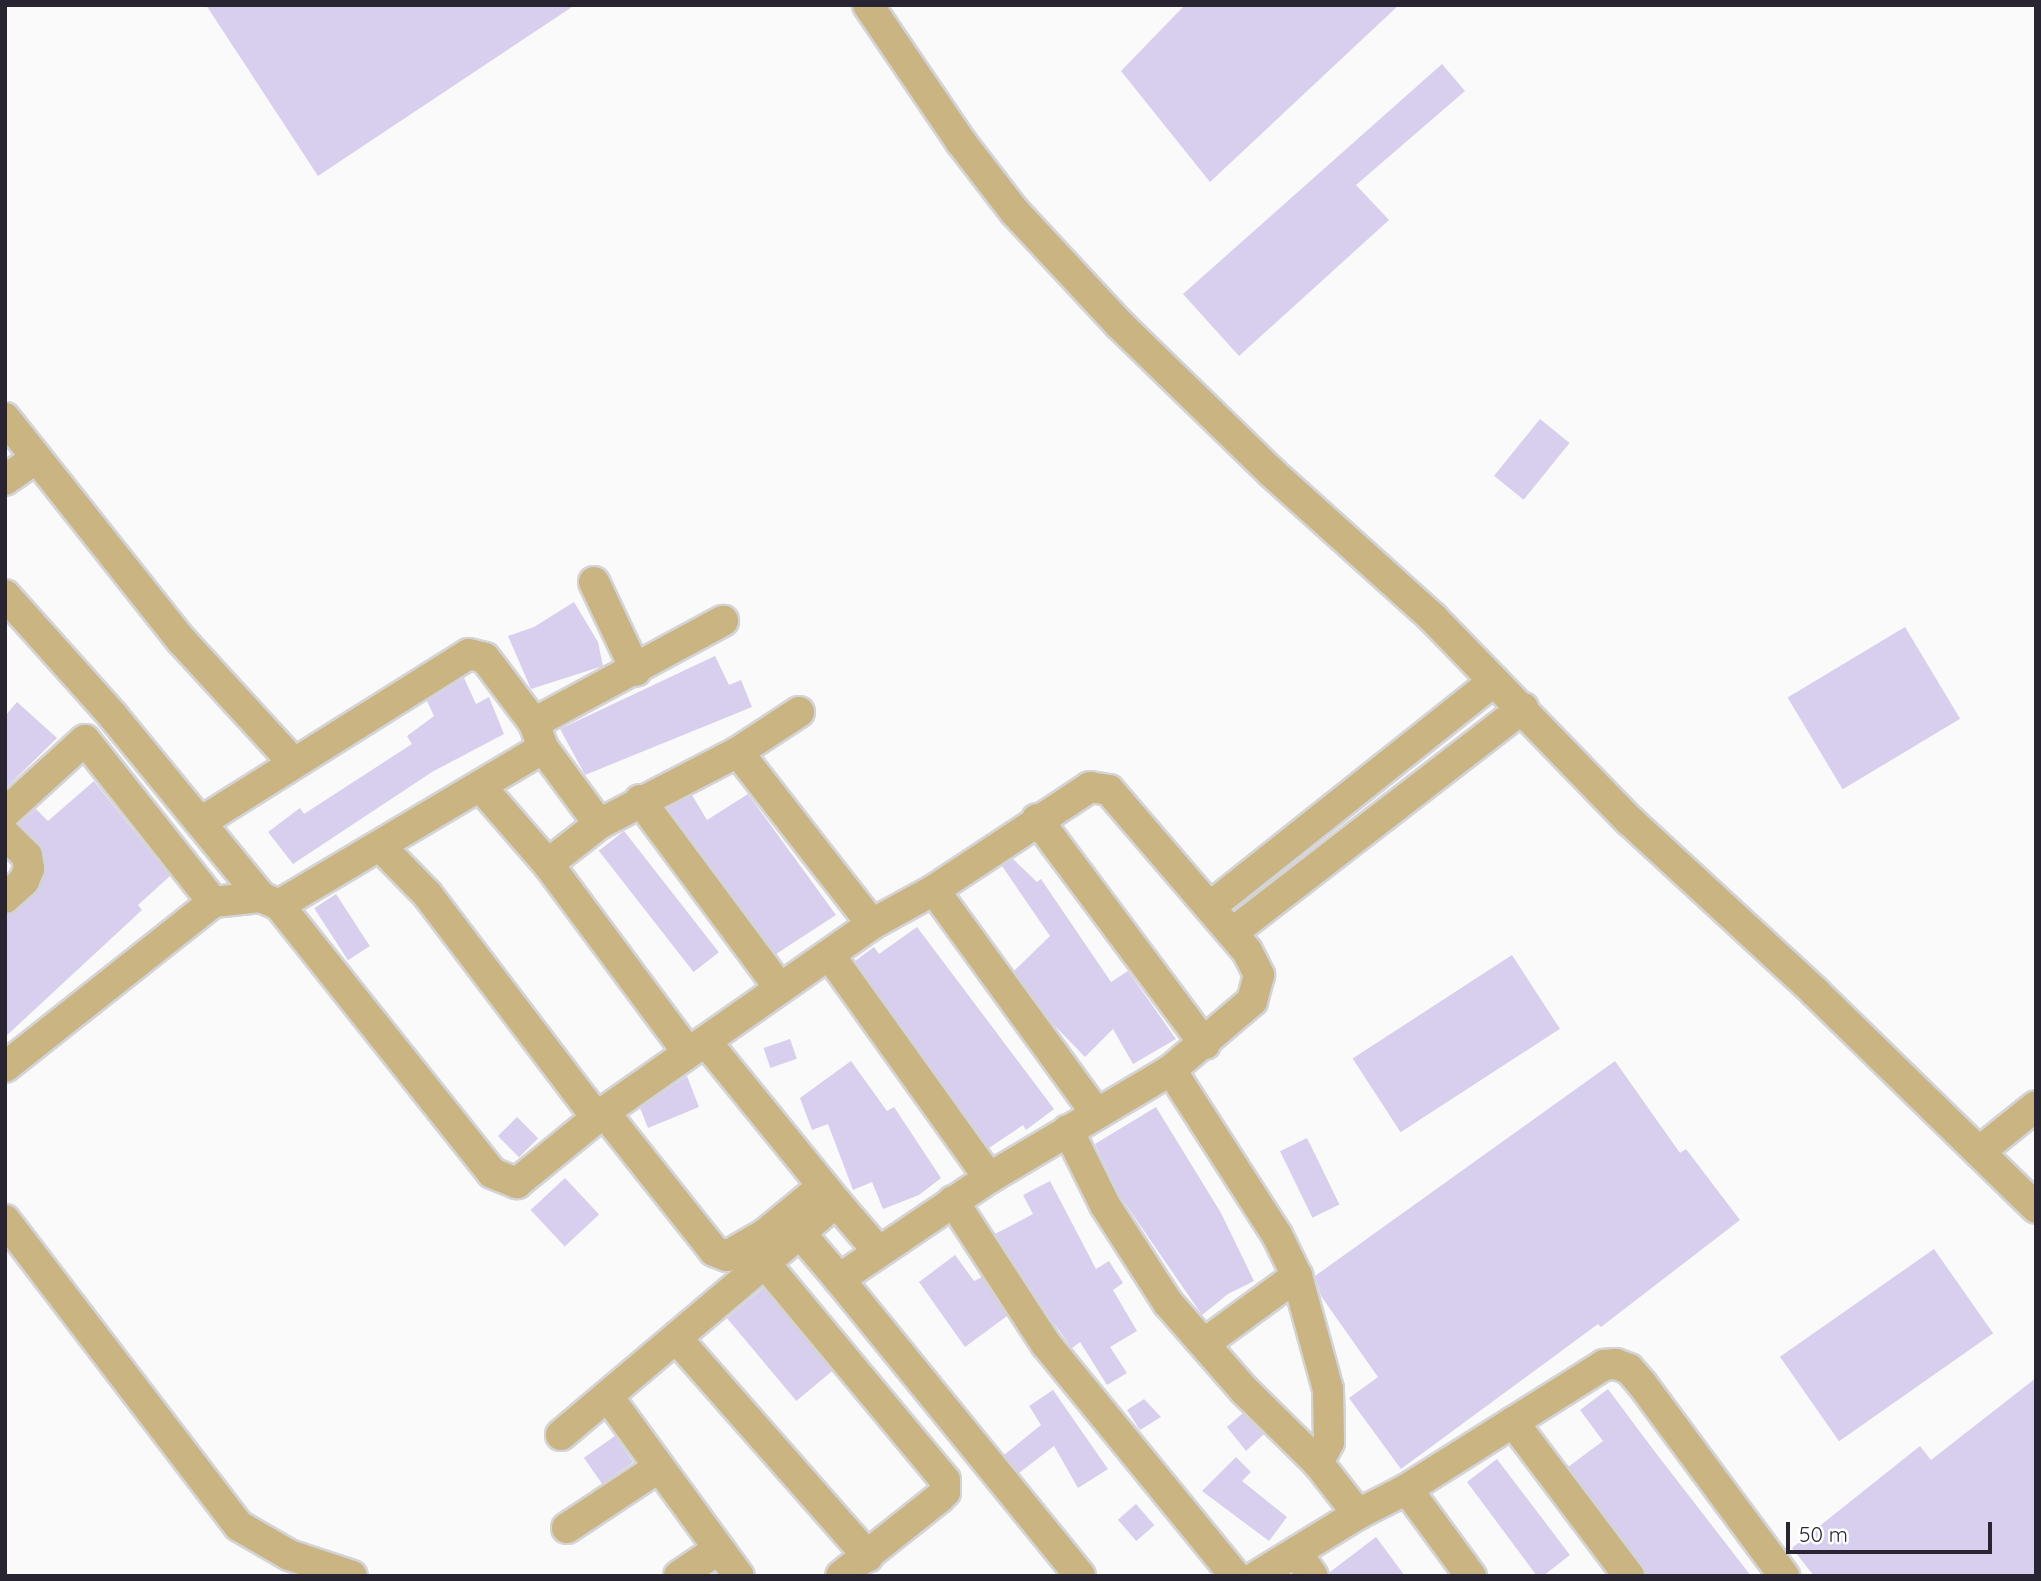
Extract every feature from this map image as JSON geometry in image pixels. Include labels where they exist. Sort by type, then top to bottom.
[{"type":"street","points":[[868,5],[961,142],[1083,287],[1271,472],[1433,618],[1630,821],[2036,1208]]},
{"type":"street","points":[[5,418],[182,641],[293,762]]},
{"type":"street","points":[[5,480],[36,458]]},
{"type":"street","points":[[594,582],[636,671]]},
{"type":"street","points":[[5,595],[270,901],[492,1173],[517,1183],[529,1177],[601,1115],[779,987],[831,957],[872,924],[934,890],[1037,819],[1090,787],[1110,790],[1232,933],[1259,975],[1258,988],[1252,1001],[1205,1044],[1171,1070],[989,1178],[839,1279]]},
{"type":"street","points":[[5,1067],[213,902],[270,901],[381,847],[481,787],[538,736],[636,671],[723,621]]},
{"type":"street","points":[[201,822],[469,654],[485,658],[599,824]]},
{"type":"street","points":[[1210,907],[1350,799],[1494,681]]},
{"type":"street","points":[[1232,933],[1522,708]]},
{"type":"street","points":[[548,864],[599,824],[640,800],[738,752],[799,712]]},
{"type":"street","points":[[5,813],[85,740],[213,902]]},
{"type":"street","points":[[738,752],[872,924]]},
{"type":"street","points":[[481,787],[548,864],[697,1047],[878,1251]]},
{"type":"street","points":[[1350,799],[1372,827]]},
{"type":"street","points":[[640,800],[779,987]]},
{"type":"street","points":[[1037,819],[1205,1044]]},
{"type":"street","points":[[5,834],[27,856],[29,869],[24,881],[5,898]]},
{"type":"street","points":[[381,847],[427,894],[601,1115],[714,1251],[727,1256],[793,1225]]},
{"type":"street","points":[[934,890],[1097,1114]]},
{"type":"street","points":[[831,957],[989,1178]]},
{"type":"street","points":[[1171,1070],[1277,1235],[1297,1276],[1328,1389],[1329,1442],[1318,1463]]},
{"type":"street","points":[[1979,1152],[2036,1106]]},
{"type":"street","points":[[1068,1130],[1105,1205],[1147,1273],[1244,1390],[1318,1463],[1357,1514]]},
{"type":"street","points":[[561,1435],[609,1398],[764,1262],[793,1225],[830,1194]]},
{"type":"street","points":[[953,1201],[1046,1344],[1235,1576]]},
{"type":"street","points":[[5,1220],[239,1526],[289,1555],[352,1576]]},
{"type":"street","points":[[793,1225],[1080,1576]]},
{"type":"street","points":[[764,1262],[945,1480],[945,1492],[939,1498],[841,1576]]},
{"type":"street","points":[[1205,1343],[1297,1276]]},
{"type":"street","points":[[678,1339],[868,1556]]},
{"type":"street","points":[[1258,1576],[1305,1564],[1357,1514],[1407,1489],[1604,1366],[1629,1369],[1784,1576]]},
{"type":"street","points":[[609,1398],[656,1469],[739,1576]]},
{"type":"street","points":[[1513,1422],[1629,1576]]},
{"type":"street","points":[[567,1528],[656,1469]]},
{"type":"street","points":[[1407,1489],[1471,1576]]},
{"type":"street","points":[[680,1576],[717,1550]]},
{"type":"building","points":[[206,5],[575,5],[318,176]]},
{"type":"building","points":[[1185,5],[1399,5],[1210,182],[1121,71]]},
{"type":"building","points":[[1442,64],[1465,91],[1356,185],[1389,220],[1239,356],[1183,294]]},
{"type":"building","points":[[1540,419],[1570,443],[1524,500],[1494,476]]},
{"type":"building","points":[[574,602],[598,642],[603,666],[531,689],[508,636],[534,627]]},
{"type":"building","points":[[1905,627],[1960,719],[1843,789],[1788,698]]},
{"type":"building","points":[[715,656],[729,685],[741,680],[752,707],[585,775],[560,729]]},
{"type":"building","points":[[464,678],[476,704],[489,697],[504,734],[432,772],[293,864],[268,832],[300,808],[304,814],[412,744],[407,736],[434,716],[427,701]]},
{"type":"building","points":[[17,702],[57,738],[5,789],[5,716]]},
{"type":"building","points":[[94,781],[170,876],[138,905],[142,910],[5,1037],[5,915],[36,894],[46,867],[40,844],[19,824],[36,809],[48,821]]},
{"type":"building","points":[[748,794],[836,915],[776,954],[668,808],[692,795],[707,820]]},
{"type":"building","points":[[624,831],[719,952],[694,972],[599,851]]},
{"type":"building","points":[[1013,859],[1037,882],[1041,879],[1111,982],[1128,971],[1176,1039],[1133,1064],[1113,1029],[1085,1057],[1054,1025],[1014,971],[1050,936],[1002,866]]},
{"type":"building","points":[[336,894],[370,946],[348,960],[314,908]]},
{"type":"building","points":[[917,927],[1054,1109],[1026,1130],[1023,1125],[989,1148],[855,961],[874,947],[879,954]]},
{"type":"building","points":[[1512,955],[1560,1029],[1401,1132],[1353,1058]]},
{"type":"building","points":[[790,1039],[797,1059],[770,1068],[764,1048]]},
{"type":"building","points":[[851,1061],[887,1111],[894,1107],[941,1178],[919,1195],[883,1209],[872,1182],[853,1190],[828,1124],[812,1130],[800,1098]]},
{"type":"building","points":[[1615,1061],[1680,1153],[1686,1149],[1740,1220],[1601,1327],[1598,1324],[1401,1469],[1349,1398],[1378,1377],[1321,1296],[1315,1276]]},
{"type":"building","points":[[687,1076],[699,1107],[648,1128],[640,1108]]},
{"type":"building","points":[[1156,1107],[1221,1213],[1254,1281],[1228,1294],[1202,1315],[1120,1196],[1095,1144]]},
{"type":"building","points":[[517,1117],[538,1138],[519,1157],[498,1136]]},
{"type":"building","points":[[1307,1138],[1339,1205],[1312,1218],[1280,1151]]},
{"type":"building","points":[[565,1178],[599,1215],[565,1247],[531,1210]]},
{"type":"building","points":[[1050,1181],[1096,1269],[1109,1261],[1123,1283],[1113,1290],[1137,1331],[1110,1347],[1127,1373],[1107,1385],[1080,1342],[1072,1348],[995,1234],[1033,1214],[1023,1195]]},
{"type":"building","points":[[1934,1249],[1993,1333],[1839,1441],[1780,1357]]},
{"type":"building","points":[[955,1255],[974,1281],[982,1277],[1007,1316],[965,1347],[919,1282]]},
{"type":"building","points":[[763,1288],[832,1371],[796,1401],[727,1318]]},
{"type":"building","points":[[2036,1378],[2036,1576],[1814,1576],[1792,1548],[1920,1446],[1931,1460]]},
{"type":"building","points":[[1608,1389],[1751,1576],[1646,1576],[1568,1467],[1603,1441],[1580,1410]]},
{"type":"building","points":[[1053,1390],[1108,1469],[1078,1488],[1054,1446],[1019,1473],[1004,1455],[1041,1425],[1029,1406]]},
{"type":"building","points":[[1144,1399],[1161,1417],[1140,1430],[1127,1410]]},
{"type":"building","points":[[1243,1413],[1264,1434],[1246,1451],[1227,1427]]},
{"type":"building","points":[[615,1436],[633,1462],[602,1484],[584,1458]]},
{"type":"building","points":[[1236,1457],[1251,1472],[1242,1481],[1287,1517],[1269,1541],[1202,1491]]},
{"type":"building","points":[[1497,1459],[1570,1555],[1543,1576],[1537,1576],[1467,1482]]},
{"type":"building","points":[[1136,1504],[1154,1525],[1136,1541],[1118,1520]]},
{"type":"building","points":[[1376,1537],[1405,1576],[1330,1576],[1330,1572]]}]
